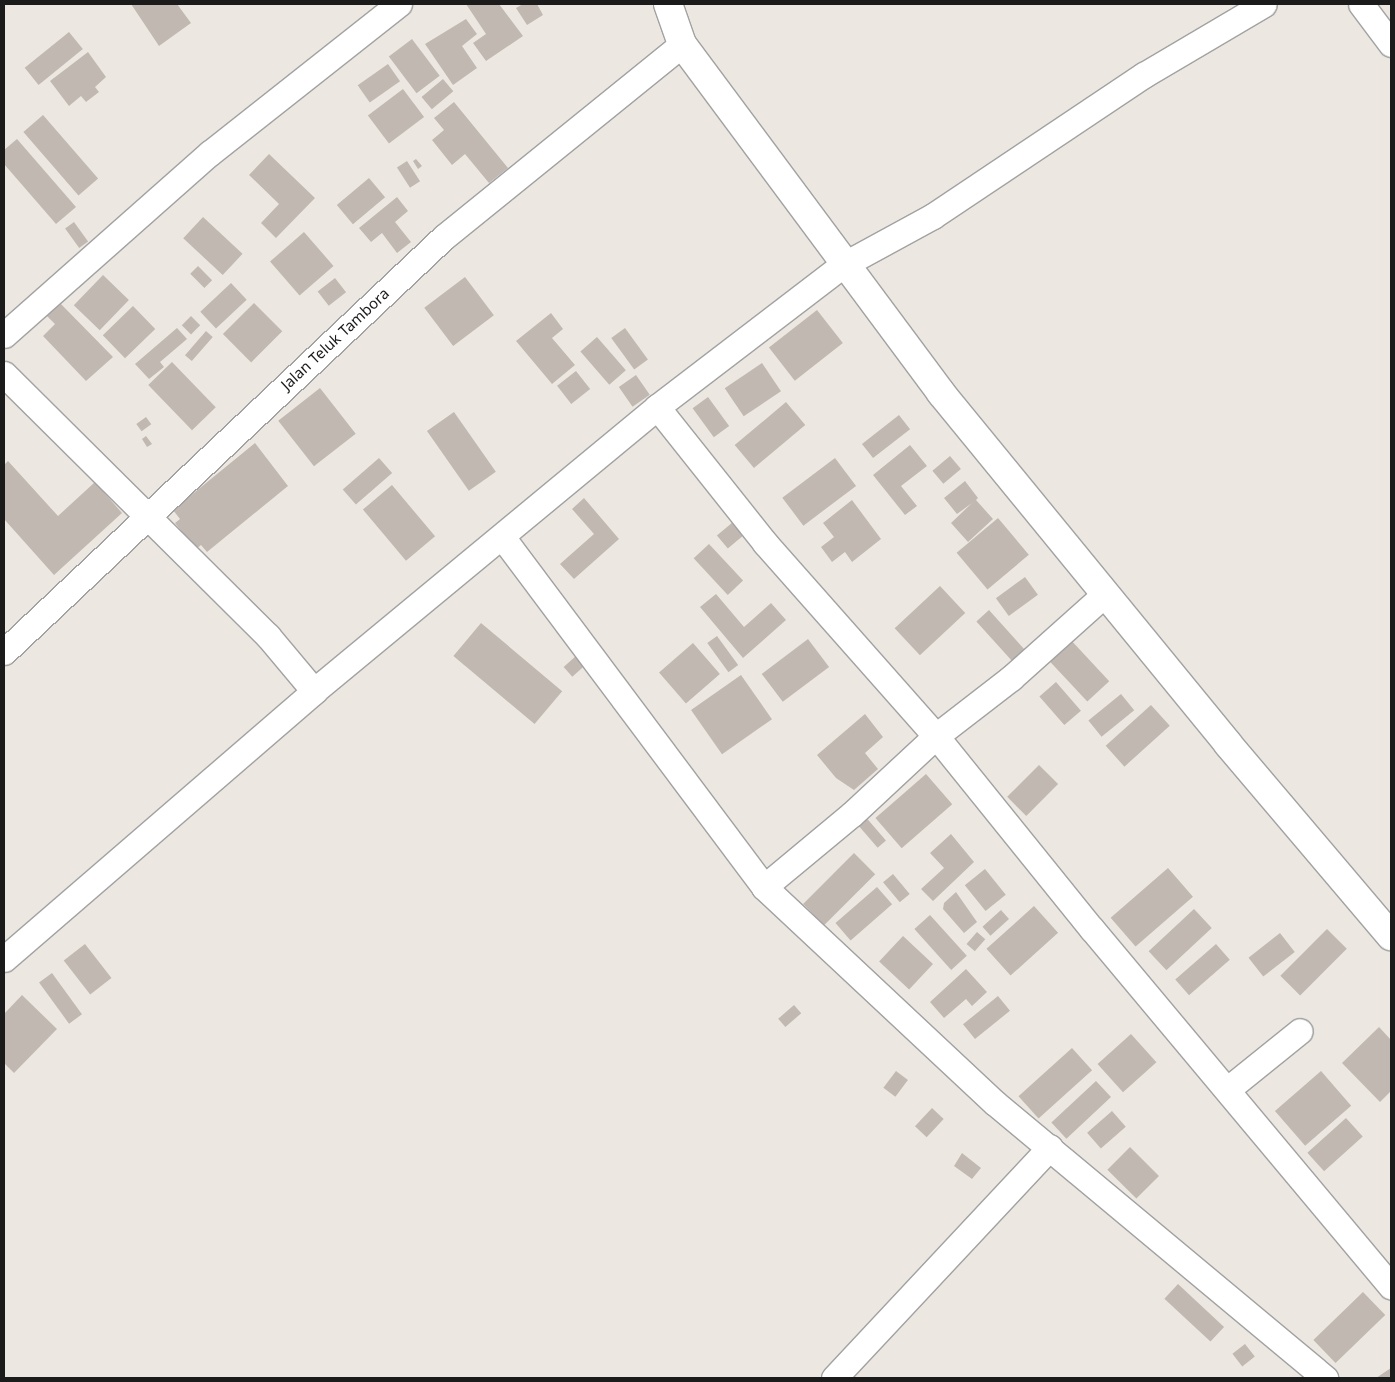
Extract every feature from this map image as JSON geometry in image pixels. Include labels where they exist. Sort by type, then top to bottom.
[{"type":"street","points":[[4,335],[210,153],[399,4]]},
{"type":"street","points":[[668,4],[682,44],[843,265],[942,393],[1228,744],[1391,936]]},
{"type":"street","points":[[4,959],[314,691],[503,538],[657,407],[843,265],[933,216],[1144,74],[1264,4]]},
{"type":"street","points":[[1361,4],[1391,44]]},
{"type":"street","name":"Jalan Teluk Tambora","points":[[4,652],[444,237],[682,44]]},
{"type":"street","points":[[4,374],[268,636],[314,691]]},
{"type":"street","points":[[657,407],[765,543],[936,736],[1092,928],[1391,1286]]},
{"type":"street","points":[[503,538],[764,887],[995,1103],[1325,1378]]},
{"type":"street","points":[[764,887],[852,814],[936,736],[1011,678],[1106,593]]},
{"type":"street","points":[[1228,1089],[1300,1031]]},
{"type":"street","points":[[834,1378],[1050,1147]]},
{"type":"building","points":[[131,4],[177,4],[191,23],[159,46]]},
{"type":"building","points":[[466,4],[499,4],[523,36],[486,61],[473,43],[486,34]]},
{"type":"building","points":[[523,4],[537,4],[543,15],[527,25],[516,8]]},
{"type":"building","points":[[466,19],[477,34],[462,46],[477,68],[453,85],[425,44]]},
{"type":"building","points":[[69,32],[83,49],[39,85],[25,68]]},
{"type":"building","points":[[412,39],[440,76],[417,93],[389,56]]},
{"type":"building","points":[[88,52],[106,77],[95,87],[99,92],[86,102],[81,96],[69,106],[50,81]]},
{"type":"building","points":[[388,64],[400,81],[370,102],[358,85]]},
{"type":"building","points":[[443,79],[453,91],[432,109],[422,97]]},
{"type":"building","points":[[403,89],[424,117],[389,143],[368,115]]},
{"type":"building","points":[[454,102],[508,168],[489,183],[465,154],[452,165],[432,140],[444,130],[434,118]]},
{"type":"building","points":[[43,115],[98,178],[78,195],[23,132]]},
{"type":"building","points":[[17,139],[76,207],[56,224],[4,164],[4,150]]},
{"type":"building","points":[[269,154],[315,198],[276,238],[261,223],[279,204],[249,175]]},
{"type":"building","points":[[416,159],[422,166],[418,169],[413,161]]},
{"type":"building","points":[[407,161],[420,181],[410,188],[397,168]]},
{"type":"building","points":[[369,178],[385,197],[353,224],[337,205]]},
{"type":"building","points":[[397,197],[408,211],[395,222],[411,242],[397,253],[382,233],[371,242],[359,228]]},
{"type":"building","points":[[203,217],[242,254],[223,275],[183,238]]},
{"type":"building","points":[[74,222],[88,241],[79,248],[65,228]]},
{"type":"building","points":[[304,232],[334,266],[300,295],[270,262]]},
{"type":"building","points":[[198,266],[212,280],[204,288],[190,274]]},
{"type":"building","points":[[103,275],[129,300],[100,330],[74,305]]},
{"type":"building","points":[[465,277],[494,315],[453,346],[424,308]]},
{"type":"building","points":[[335,278],[346,292],[329,306],[318,292]]},
{"type":"building","points":[[231,283],[247,300],[216,328],[200,312]]},
{"type":"building","points":[[58,301],[113,357],[86,381],[43,336],[55,324],[45,314]]},
{"type":"building","points":[[254,303],[282,331],[251,362],[223,334]]},
{"type":"building","points":[[133,306],[155,329],[125,358],[103,335]]},
{"type":"building","points":[[817,310],[843,343],[795,381],[769,348]]},
{"type":"building","points":[[551,313],[563,329],[552,338],[575,365],[552,384],[516,341]]},
{"type":"building","points":[[191,316],[200,325],[191,334],[182,325]]},
{"type":"building","points":[[177,328],[187,339],[160,362],[164,367],[149,379],[135,364]]},
{"type":"building","points":[[625,328],[648,360],[634,370],[611,338]]},
{"type":"building","points":[[206,331],[213,337],[192,361],[185,355]]},
{"type":"building","points":[[597,337],[626,370],[609,385],[580,351]]},
{"type":"building","points":[[172,362],[216,407],[192,430],[148,385]]},
{"type":"building","points":[[762,363],[781,391],[744,416],[725,388]]},
{"type":"building","points":[[576,371],[590,389],[571,404],[557,386]]},
{"type":"building","points":[[636,375],[650,395],[633,407],[619,387]]},
{"type":"building","points":[[320,388],[356,434],[314,466],[278,421]]},
{"type":"building","points":[[708,397],[729,426],[714,437],[693,408]]},
{"type":"building","points":[[786,402],[805,425],[754,468],[735,445]]},
{"type":"building","points":[[454,412],[496,472],[469,491],[427,431]]},
{"type":"building","points":[[899,415],[910,429],[873,458],[862,444]]},
{"type":"building","points":[[146,417],[151,424],[142,431],[136,424]]},
{"type":"building","points":[[146,436],[152,444],[147,447],[142,439]]},
{"type":"building","points":[[255,443],[288,486],[207,552],[201,545],[196,549],[175,523],[180,519],[173,510]]},
{"type":"building","points":[[910,445],[927,466],[901,486],[917,506],[905,515],[873,475]]},
{"type":"building","points":[[950,456],[961,469],[943,484],[932,471]]},
{"type":"building","points":[[379,458],[392,473],[356,505],[343,489]]},
{"type":"building","points":[[835,458],[856,486],[803,526],[782,498]]},
{"type":"building","points":[[8,461],[58,516],[95,482],[122,513],[54,575],[4,519],[4,465]]},
{"type":"building","points":[[965,481],[978,498],[976,500],[993,519],[968,542],[951,523],[972,503],[957,514],[944,498]]},
{"type":"building","points":[[392,485],[435,536],[406,561],[363,509]]},
{"type":"building","points":[[584,498],[619,539],[574,579],[560,564],[594,534],[572,509]]},
{"type":"building","points":[[852,500],[881,539],[852,562],[845,552],[832,562],[821,547],[834,537],[823,523]]},
{"type":"building","points":[[998,518],[1029,555],[987,589],[957,553]]},
{"type":"building","points":[[733,522],[744,535],[728,549],[717,535]]},
{"type":"building","points":[[709,544],[743,581],[728,595],[694,558]]},
{"type":"building","points":[[1025,577],[1038,595],[1009,616],[996,598]]},
{"type":"building","points":[[940,586],[965,613],[920,655],[895,628]]},
{"type":"building","points":[[716,594],[744,627],[771,603],[786,620],[743,658],[700,607]]},
{"type":"building","points":[[989,610],[1025,650],[1012,662],[976,621]]},
{"type":"building","points":[[481,623],[562,691],[535,724],[453,656]]},
{"type":"building","points":[[717,636],[738,665],[728,672],[707,643]]},
{"type":"building","points":[[1069,638],[1109,681],[1087,702],[1047,658]]},
{"type":"building","points":[[808,639],[829,667],[783,702],[762,674]]},
{"type":"building","points":[[693,643],[720,674],[686,703],[659,673]]},
{"type":"building","points":[[577,655],[586,665],[572,677],[564,667]]},
{"type":"building","points":[[741,675],[772,719],[722,754],[691,710]]},
{"type":"building","points":[[1056,682],[1081,711],[1064,725],[1039,696]]},
{"type":"building","points":[[1121,694],[1134,710],[1102,737],[1088,720]]},
{"type":"building","points":[[1151,705],[1170,726],[1124,767],[1106,746]]},
{"type":"building","points":[[865,714],[883,737],[865,753],[878,769],[854,790],[836,778],[817,755]]},
{"type":"building","points":[[1039,765],[1058,784],[1026,816],[1007,797]]},
{"type":"building","points":[[926,774],[952,804],[902,848],[875,818]]},
{"type":"building","points":[[863,814],[886,840],[878,848],[855,821]]},
{"type":"building","points":[[951,834],[974,862],[933,901],[921,889],[944,868],[930,853]]},
{"type":"building","points":[[854,853],[875,874],[824,925],[803,904]]},
{"type":"building","points":[[1168,868],[1193,897],[1136,947],[1111,918]]},
{"type":"building","points":[[985,869],[1006,895],[986,911],[965,885]]},
{"type":"building","points":[[893,874],[910,894],[900,902],[883,882]]},
{"type":"building","points":[[877,887],[892,904],[851,940],[835,923]]},
{"type":"building","points":[[956,892],[977,922],[964,933],[943,909],[944,903]]},
{"type":"building","points":[[1034,906],[1058,933],[1011,976],[986,949]]},
{"type":"building","points":[[1194,909],[1212,928],[1166,970],[1149,951]]},
{"type":"building","points":[[1001,910],[1009,919],[990,936],[982,927]]},
{"type":"building","points":[[930,915],[967,956],[951,970],[914,929]]},
{"type":"building","points":[[1327,929],[1347,949],[1300,995],[1280,976]]},
{"type":"building","points":[[977,932],[985,939],[975,951],[967,944]]},
{"type":"building","points":[[1280,933],[1295,952],[1263,977],[1248,958]]},
{"type":"building","points":[[903,936],[933,964],[909,990],[879,962]]},
{"type":"building","points":[[85,944],[111,978],[90,995],[64,961]]},
{"type":"building","points":[[1216,944],[1230,960],[1189,995],[1175,979]]},
{"type":"building","points":[[966,969],[987,992],[972,1006],[966,999],[944,1018],[930,1002]]},
{"type":"building","points":[[52,973],[82,1014],[69,1024],[39,982]]},
{"type":"building","points":[[22,995],[57,1029],[14,1073],[4,1063],[4,1014]]},
{"type":"building","points":[[998,996],[1010,1011],[975,1039],[963,1024]]},
{"type":"building","points":[[794,1005],[801,1013],[785,1027],[778,1019]]},
{"type":"building","points":[[1379,1027],[1391,1040],[1391,1091],[1380,1102],[1342,1063]]},
{"type":"building","points":[[1131,1034],[1156,1062],[1123,1092],[1098,1064]]},
{"type":"building","points":[[1072,1048],[1092,1070],[1039,1118],[1018,1096]]},
{"type":"building","points":[[896,1071],[908,1080],[895,1097],[883,1088]]},
{"type":"building","points":[[1321,1071],[1351,1106],[1305,1146],[1275,1111]]},
{"type":"building","points":[[1096,1081],[1111,1097],[1066,1139],[1051,1123]]},
{"type":"building","points":[[932,1108],[944,1119],[927,1137],[915,1126]]},
{"type":"building","points":[[1112,1111],[1126,1127],[1101,1148],[1087,1133]]},
{"type":"building","points":[[1346,1118],[1363,1137],[1324,1171],[1307,1153]]},
{"type":"building","points":[[1130,1147],[1159,1176],[1136,1199],[1107,1170]]},
{"type":"building","points":[[962,1153],[981,1168],[972,1179],[954,1166]]},
{"type":"building","points":[[1178,1284],[1224,1327],[1210,1342],[1164,1299]]},
{"type":"building","points":[[1363,1292],[1385,1315],[1336,1363],[1313,1340]]},
{"type":"building","points":[[1245,1344],[1255,1357],[1242,1366],[1232,1354]]},
{"type":"building","points":[[1391,1368],[1391,1378],[1376,1378]]}]
